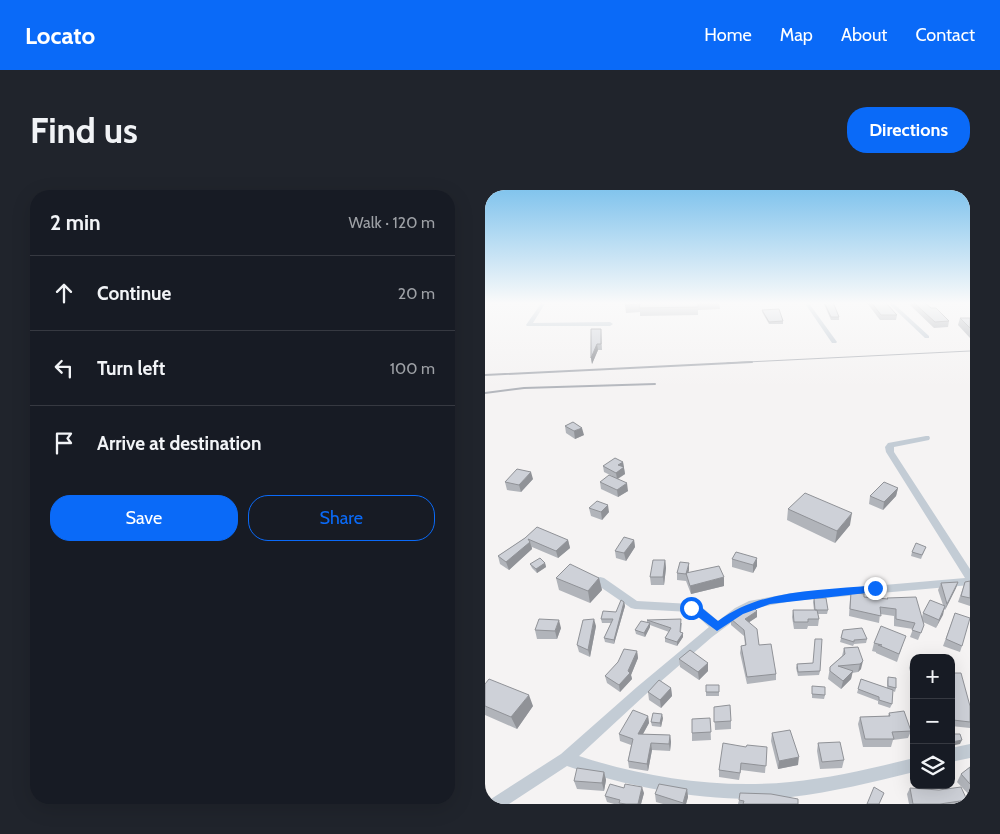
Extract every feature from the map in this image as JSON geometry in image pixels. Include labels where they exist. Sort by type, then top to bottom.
[{"type":"street","points":[[827,331],[835,342]]},
{"type":"street","points":[[920,331],[927,337]]},
{"type":"street","points":[[926,438],[891,444],[889,447],[890,452],[970,577]]},
{"type":"street","points":[[496,804],[565,759],[717,626],[739,611],[769,600],[970,581]]},
{"type":"street","points":[[600,582],[635,605],[691,608],[699,611],[717,626]]},
{"type":"street","points":[[955,754],[970,752]]},
{"type":"street","points":[[565,759],[596,770],[644,782],[704,789],[771,791],[843,781],[910,765]]},
{"type":"building","points":[[591,331],[601,331],[601,344],[597,344],[591,358]]},
{"type":"building","points":[[573,422],[582,428],[574,431],[565,426]]},
{"type":"building","points":[[615,458],[623,462],[618,465],[624,467],[616,473],[603,466]]},
{"type":"building","points":[[517,469],[531,472],[519,485],[505,482]]},
{"type":"building","points":[[609,475],[627,483],[617,490],[600,482]]},
{"type":"building","points":[[884,482],[898,488],[884,502],[870,496]]},
{"type":"building","points":[[805,493],[852,513],[837,531],[788,509]]},
{"type":"building","points":[[597,501],[608,505],[601,512],[589,508]]},
{"type":"building","points":[[537,527],[568,540],[556,551],[528,539],[530,542],[506,562],[498,556],[525,538]]},
{"type":"building","points":[[624,537],[634,540],[624,553],[615,551]]},
{"type":"building","points":[[916,543],[926,547],[922,555],[912,552]]},
{"type":"building","points":[[736,552],[757,558],[753,565],[732,559]]},
{"type":"building","points":[[540,558],[545,563],[536,569],[530,564]]},
{"type":"building","points":[[653,560],[665,560],[663,577],[650,577]]},
{"type":"building","points":[[680,562],[689,563],[686,574],[677,573]]},
{"type":"building","points":[[570,564],[599,578],[588,591],[556,578]]},
{"type":"building","points":[[719,566],[724,577],[690,586],[686,573]]},
{"type":"building","points":[[970,581],[970,598],[961,596],[965,582]]},
{"type":"building","points":[[958,582],[947,604],[941,583]]},
{"type":"building","points":[[851,592],[864,594],[864,597],[888,599],[916,597],[924,625],[921,633],[912,630],[915,623],[896,619],[896,609],[880,607],[881,616],[850,609]]},
{"type":"building","points":[[814,598],[826,598],[828,610],[815,610]]},
{"type":"building","points":[[621,600],[624,602],[614,640],[604,638],[613,619],[601,619],[603,611],[616,612]]},
{"type":"building","points":[[930,600],[945,606],[939,620],[923,613]]},
{"type":"building","points":[[751,605],[757,611],[745,619],[757,629],[759,645],[771,644],[776,674],[747,677],[741,646],[746,645],[744,630],[731,619]]},
{"type":"building","points":[[793,610],[817,610],[819,619],[808,619],[808,622],[794,622]]},
{"type":"building","points":[[955,613],[970,618],[962,646],[946,639]]},
{"type":"building","points":[[539,619],[559,620],[555,631],[535,630]]},
{"type":"building","points":[[594,619],[588,650],[577,645],[583,620]]},
{"type":"building","points":[[681,619],[680,632],[683,633],[677,642],[665,638],[671,628],[647,620]]},
{"type":"building","points":[[641,621],[650,623],[644,633],[635,630]]},
{"type":"building","points":[[881,626],[906,636],[899,654],[874,643]]},
{"type":"building","points":[[862,628],[867,639],[854,640],[854,642],[841,638],[843,630]]},
{"type":"building","points":[[815,639],[822,639],[820,671],[798,672],[797,664],[813,663]]},
{"type":"building","points":[[858,647],[863,661],[860,664],[838,666],[853,671],[843,681],[830,671],[830,667],[845,654],[844,648]]},
{"type":"building","points":[[624,649],[637,651],[628,671],[630,673],[619,685],[605,676],[618,662]]},
{"type":"building","points":[[690,650],[708,663],[698,672],[679,659]]},
{"type":"building","points":[[955,673],[961,673],[970,706],[970,722],[955,720]]},
{"type":"building","points":[[888,677],[896,678],[896,688],[888,686]]},
{"type":"building","points":[[489,679],[529,695],[511,717],[485,706],[485,684]]},
{"type":"building","points":[[861,679],[893,690],[892,704],[879,700],[879,697],[858,689]]},
{"type":"building","points":[[659,680],[671,688],[660,700],[648,692]]},
{"type":"building","points":[[706,685],[719,685],[719,692],[706,692]]},
{"type":"building","points":[[812,686],[825,687],[825,695],[812,694]]},
{"type":"building","points":[[730,705],[731,721],[714,722],[714,707]]},
{"type":"building","points":[[633,710],[648,716],[638,734],[670,735],[669,744],[651,743],[647,764],[628,761],[633,739],[619,734]]},
{"type":"building","points":[[904,711],[910,731],[892,732],[894,739],[865,739],[860,717],[890,716],[889,713]]},
{"type":"building","points":[[653,713],[662,714],[660,723],[651,722]]},
{"type":"building","points":[[710,718],[711,732],[692,733],[692,719]]},
{"type":"building","points":[[790,730],[799,757],[779,761],[772,733]]},
{"type":"building","points":[[955,734],[960,734],[962,740],[955,741]]},
{"type":"building","points":[[840,742],[844,760],[822,762],[818,743]]},
{"type":"building","points":[[723,743],[746,747],[747,745],[767,747],[766,766],[741,763],[740,773],[719,770]]},
{"type":"building","points":[[970,767],[970,784],[961,774]]},
{"type":"building","points":[[577,768],[604,772],[602,783],[574,781]]},
{"type":"building","points":[[610,784],[624,788],[625,784],[642,787],[638,804],[619,803],[620,800],[605,796]]},
{"type":"building","points":[[659,784],[687,789],[683,803],[655,794]]},
{"type":"building","points":[[874,787],[884,793],[879,804],[867,804]]},
{"type":"building","points":[[961,787],[967,800],[940,804],[913,804],[910,789],[939,790]]},
{"type":"building","points":[[740,793],[771,794],[798,799],[798,804],[743,804],[744,801],[739,800]]},
{"type":"railway","points":[[727,363],[970,351]]},
{"type":"railway","points":[[485,375],[752,362]]},
{"type":"railway","points":[[485,393],[524,388],[655,384]]},
{"type":"route","points":[[691,608],[699,611],[717,626],[739,611],[753,604],[769,600],[875,588]]}]
